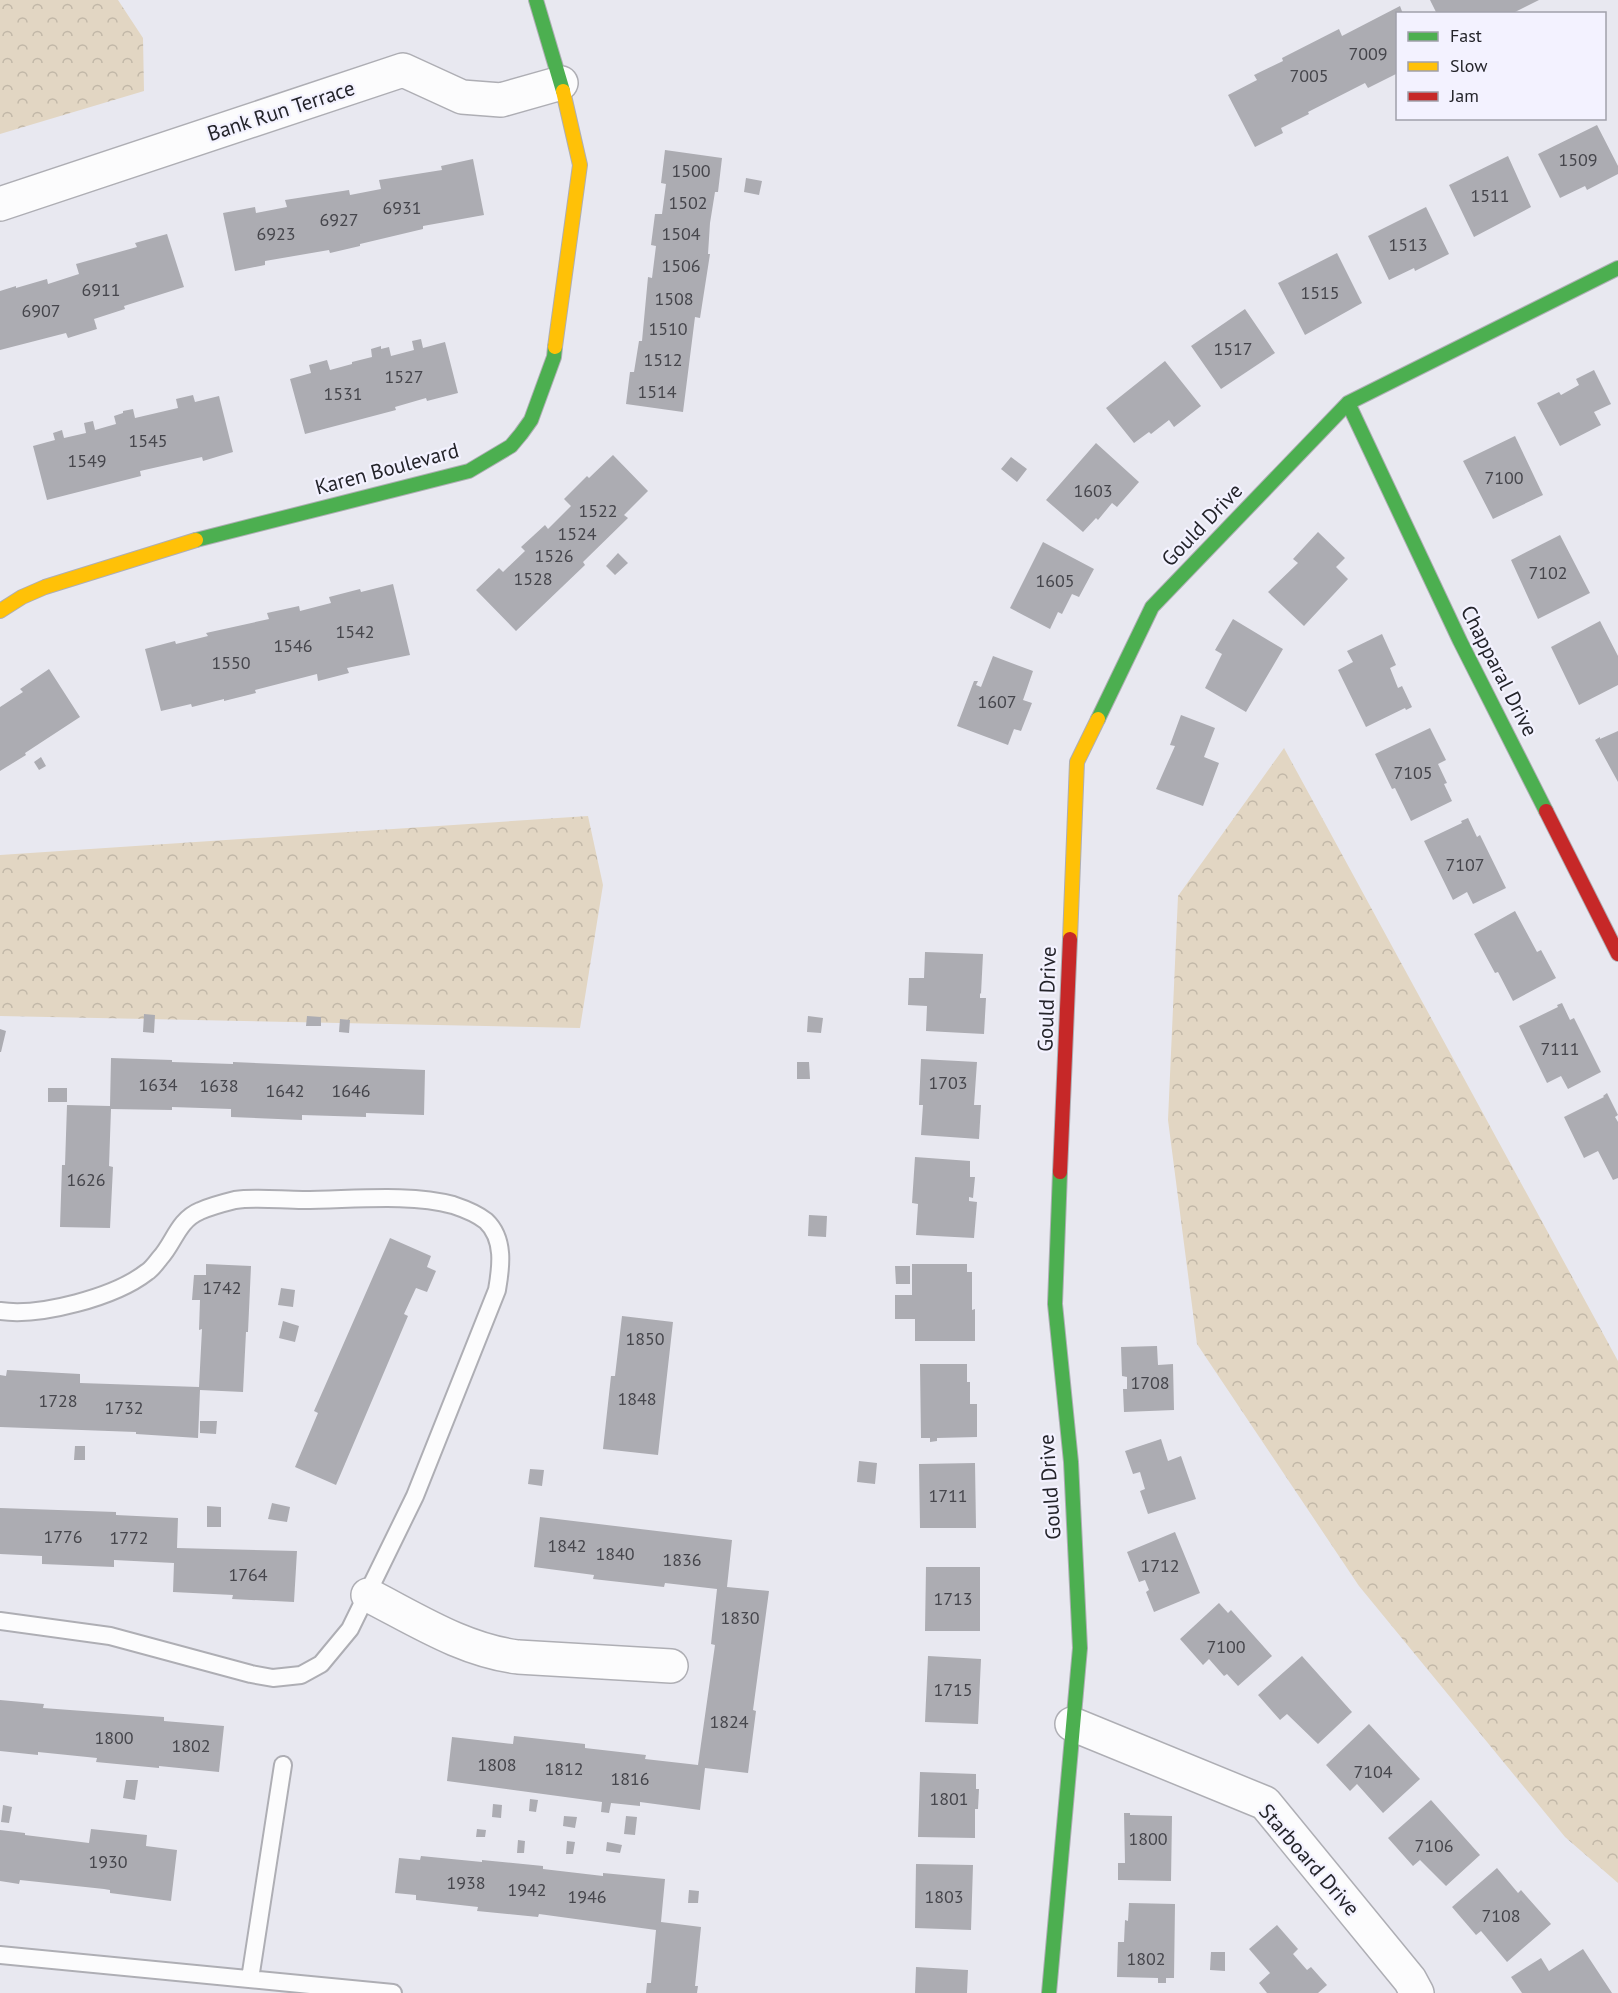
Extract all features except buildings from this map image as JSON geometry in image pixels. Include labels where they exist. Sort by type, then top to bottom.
[{"type":"street","name":"Karen Boulevard","points":[[0,611],[22,597],[45,587],[195,540],[469,471],[511,446],[531,420],[554,357],[580,165],[561,83],[536,0]]},
{"type":"street","name":"Bank Run Terrace","points":[[0,204],[403,70],[462,97],[482,99],[501,100],[561,83]]},
{"type":"street","name":"Gould Drive","points":[[1049,1993],[1080,1648],[1071,1462],[1055,1304],[1077,762],[1152,607],[1348,403],[1618,268]]},
{"type":"street","name":"Chapparal Drive","points":[[1348,403],[1460,641],[1618,954]]},
{"type":"street","points":[[368,1595],[466,1645],[495,1654],[671,1666]]},
{"type":"street","name":"Starboard Drive","points":[[1072,1724],[1265,1803],[1410,1980],[1417,1993]]},
{"type":"lane","points":[[0,1311],[31,1311],[67,1305],[94,1299],[118,1288],[148,1272],[163,1254],[184,1221],[198,1211],[237,1200],[414,1199],[452,1205],[473,1212],[488,1223],[499,1243],[501,1268],[497,1290],[415,1496],[350,1629],[321,1664],[301,1675],[273,1678],[110,1636],[0,1621]]},
{"type":"lane","points":[[250,1979],[284,1765]]},
{"type":"lane","points":[[0,1955],[393,1993]]},
{"type":"green space","points":[[0,0],[118,0],[143,38],[144,91],[0,134]]},
{"type":"green space","points":[[1284,748],[1618,1361],[1618,1883],[1565,1837],[1359,1586],[1197,1344],[1168,1120],[1178,896]]},
{"type":"green space","points":[[588,816],[603,885],[580,1028],[0,1016],[0,855]]},
{"type":"traffic: fast","points":[[536,0],[563,91]]},
{"type":"traffic: fast","points":[[1098,719],[1152,607],[1348,403],[1618,268]]},
{"type":"traffic: fast","points":[[196,540],[469,471],[511,446],[531,420],[554,357],[555,347]]},
{"type":"traffic: fast","points":[[1348,403],[1460,641],[1546,811]]},
{"type":"traffic: fast","points":[[1049,1993],[1080,1648],[1071,1462],[1055,1304],[1060,1172]]},
{"type":"traffic: slow","points":[[555,347],[580,165],[563,91]]},
{"type":"traffic: slow","points":[[0,611],[22,597],[45,587],[196,540]]},
{"type":"traffic: slow","points":[[1070,939],[1077,762],[1098,719]]},
{"type":"traffic: jam","points":[[1546,811],[1618,954]]},
{"type":"traffic: jam","points":[[1060,1172],[1070,939]]}]
